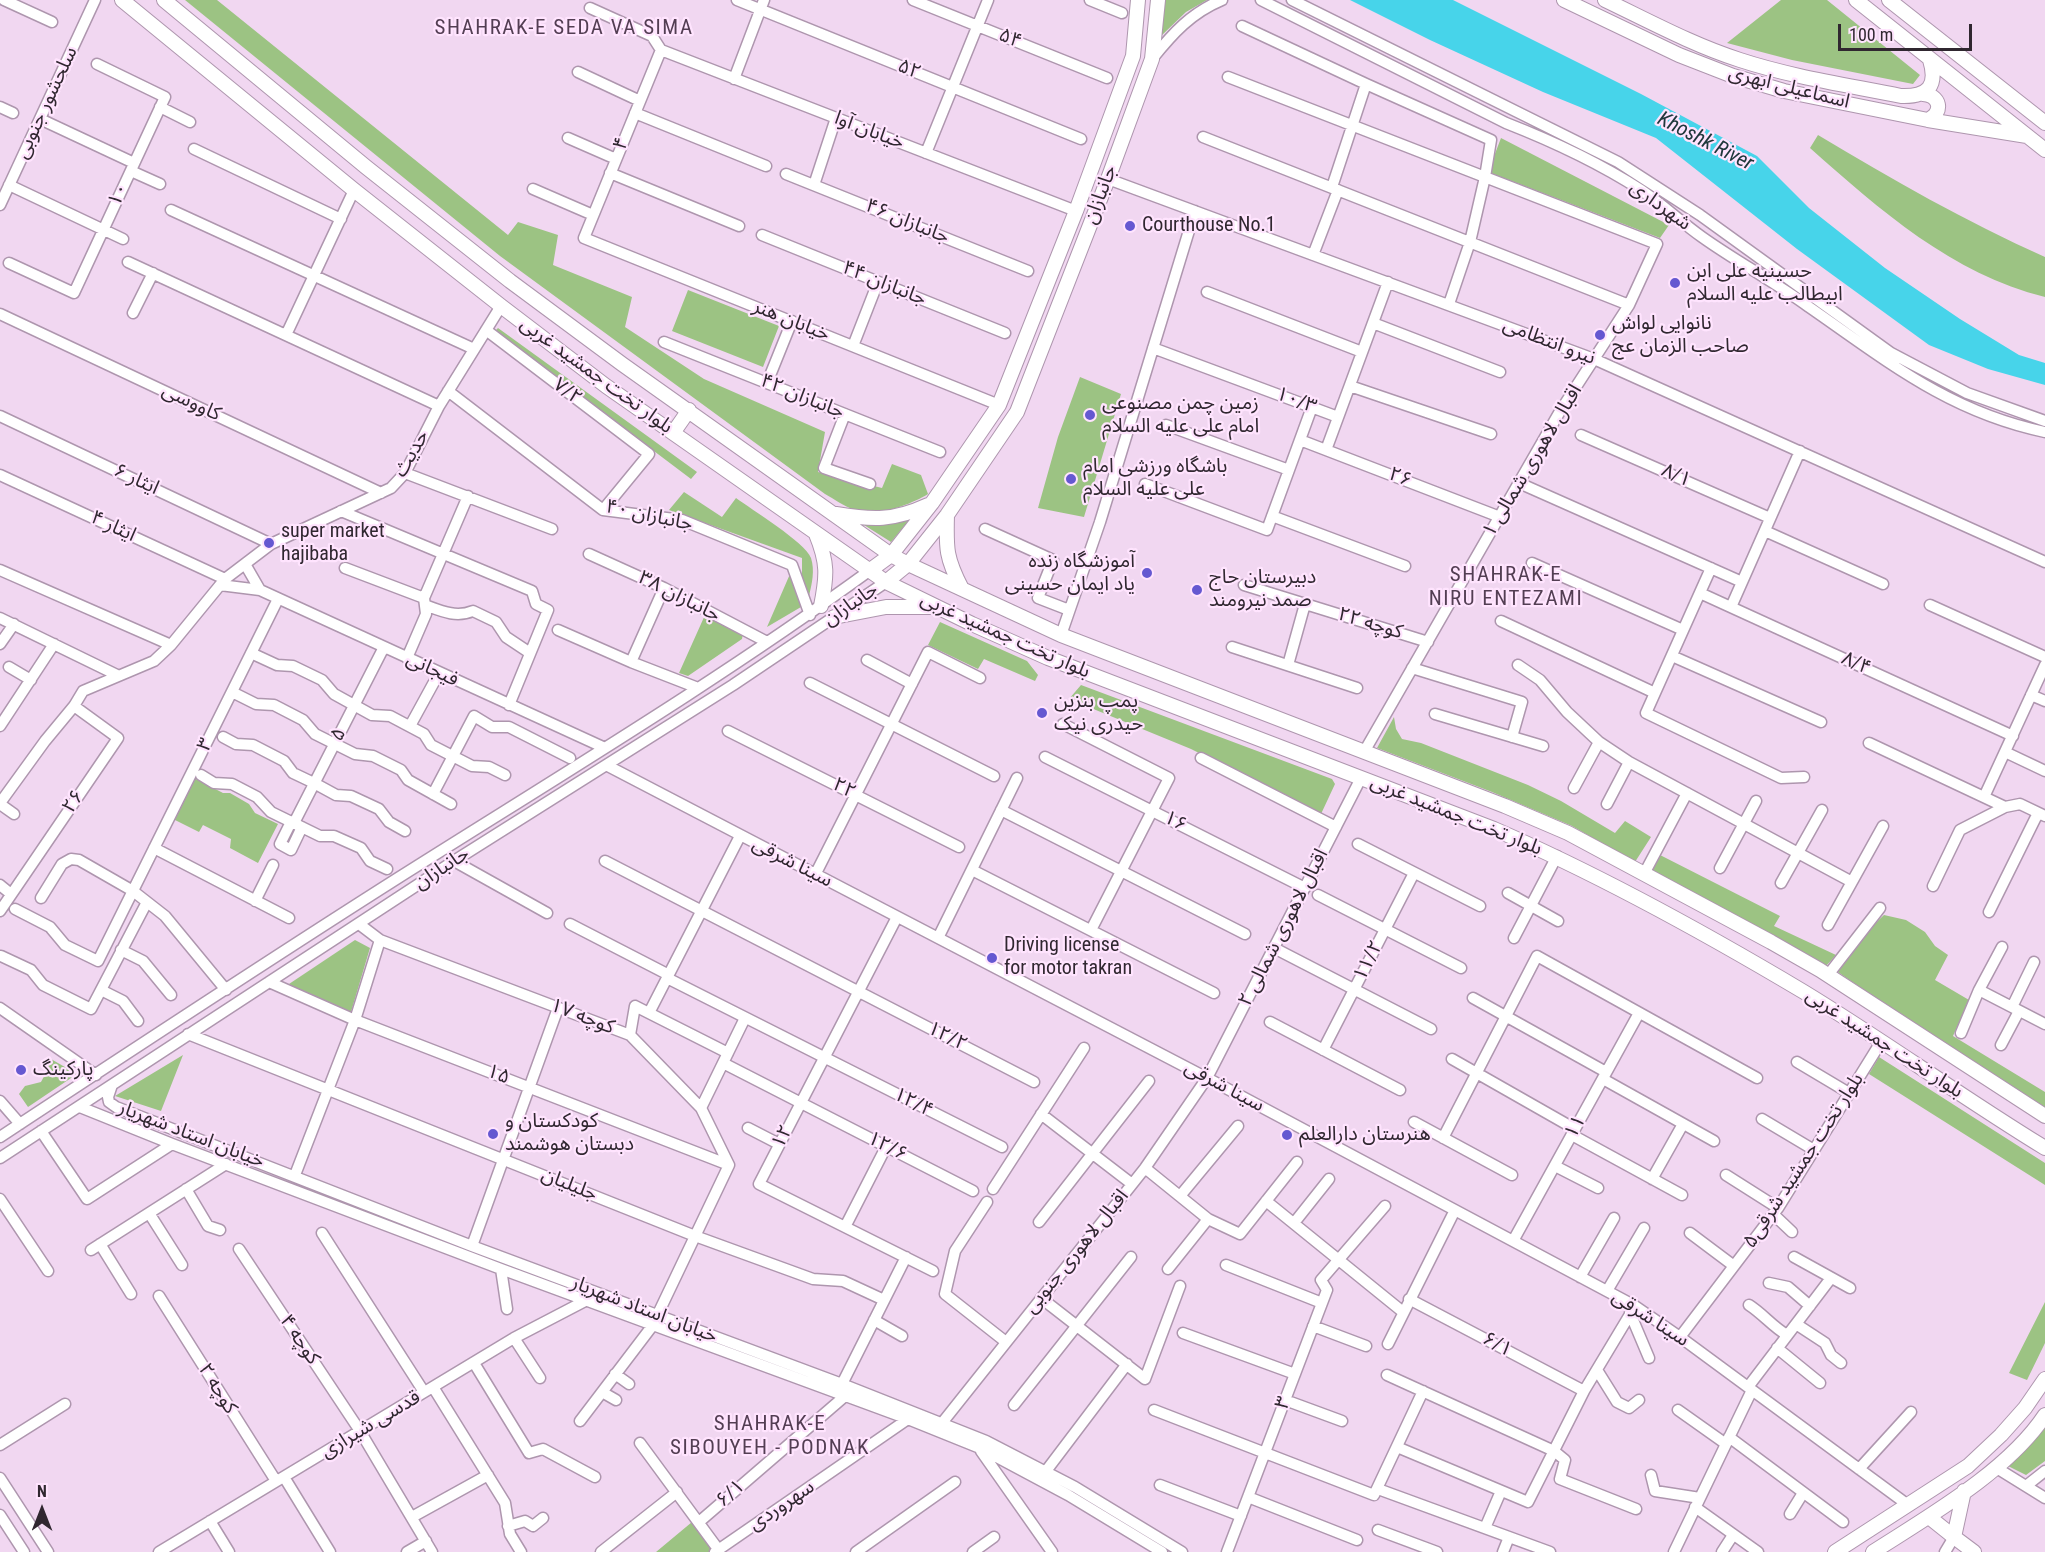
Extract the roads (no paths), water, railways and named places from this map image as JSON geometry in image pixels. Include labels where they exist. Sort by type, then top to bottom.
[{"type":"main road","name":"بلوار تخت جمشید غربی","points":[[122,0],[354,190],[606,386],[886,582],[1048,658],[1494,829],[1557,856],[1759,966],[2045,1148]]},
{"type":"main road","name":"بلوار تخت جمشید غربی","points":[[164,0],[366,167],[510,281],[622,364],[891,555],[1061,635],[1505,806],[1568,833],[1771,942],[1827,975],[2045,1116]]},
{"type":"main road","name":"جانبازان","points":[[869,571],[891,555],[932,503],[999,405],[1076,212],[1133,56],[1138,0]]},
{"type":"main road","name":"جانبازان","points":[[886,582],[908,564],[947,515],[1017,412],[1152,59],[1158,0]]},
{"type":"main road","name":"اسماعیلی ابهری","points":[[1563,0],[1679,55],[1733,76],[1784,91],[1928,120],[2027,136]]},
{"type":"main road","name":"اسماعیلی ابهری","points":[[1605,0],[1739,60],[1788,73],[1901,96],[1914,97],[1923,94]]},
{"type":"main road","points":[[1856,0],[2045,150]]},
{"type":"main road","points":[[1889,0],[2045,123]]},
{"type":"main road","points":[[1923,94],[1932,84],[1934,73],[1930,60]]},
{"type":"main road","points":[[1923,94],[1930,94],[1939,104],[1934,117],[1928,120]]},
{"type":"main road","points":[[673,433],[688,410]]},
{"type":"main road","points":[[832,514],[869,519],[891,517],[932,503]]},
{"type":"main road","points":[[947,515],[946,549],[950,567],[962,588]]},
{"type":"main road","points":[[816,534],[825,554],[825,572],[816,610]]},
{"type":"main road","points":[[834,617],[886,607],[937,607]]},
{"type":"main road","points":[[1235,730],[1243,706]]},
{"type":"main road","points":[[1557,856],[1568,833]]},
{"type":"main road","points":[[1922,1069],[1938,1047]]},
{"type":"main road","points":[[1835,1552],[1968,1466],[2001,1435],[2025,1408],[2045,1379]]},
{"type":"main road","points":[[1873,1552],[1929,1517],[1995,1467],[2014,1450],[2045,1414]]},
{"type":"main road","points":[[1954,1537],[1964,1491]]},
{"type":"main road","points":[[1929,1517],[1974,1552]]},
{"type":"street","points":[[4,0],[52,22]]},
{"type":"street","name":"سلحشور جنوبی","points":[[0,205],[95,0]]},
{"type":"street","name":"۵۲","points":[[737,0],[762,5],[1081,139]]},
{"type":"street","name":"۵۴","points":[[913,0],[1107,78]]},
{"type":"street","points":[[926,153],[988,0]]},
{"type":"street","points":[[1090,0],[1122,13]]},
{"type":"street","points":[[1152,59],[1181,26],[1204,8],[1222,0]]},
{"type":"street","name":"شهرداری","points":[[1261,0],[1506,123],[1546,139],[1641,190],[1703,238],[1923,385],[1987,415],[2045,432]]},
{"type":"street","name":"شهرداری","points":[[1292,0],[1618,162],[1700,215],[1891,353],[1967,393],[2045,421]]},
{"type":"street","points":[[734,79],[762,5]]},
{"type":"street","points":[[590,8],[652,36],[661,50]]},
{"type":"street","points":[[1242,26],[1491,140],[1470,242],[1449,304]]},
{"type":"street","name":"خیابان آوا","points":[[661,50],[1076,212]]},
{"type":"street","name":"۴","points":[[584,238],[661,50]]},
{"type":"street","points":[[98,64],[163,102],[190,122]]},
{"type":"street","points":[[578,72],[640,101]]},
{"type":"street","points":[[1228,77],[1485,177]]},
{"type":"street","points":[[1313,255],[1366,84]]},
{"type":"street","name":"۱۰","points":[[9,263],[74,293],[163,102]]},
{"type":"street","points":[[0,107],[13,113]]},
{"type":"street","points":[[635,113],[766,166]]},
{"type":"street","points":[[814,185],[836,118]]},
{"type":"street","points":[[40,119],[160,184]]},
{"type":"street","points":[[1203,137],[1629,305]]},
{"type":"street","points":[[568,138],[616,159]]},
{"type":"street","points":[[194,149],[341,219]]},
{"type":"street","points":[[610,173],[739,226]]},
{"type":"street","name":"۴۶ جانبازان","points":[[786,174],[1028,271]]},
{"type":"street","name":"اقبال لاهوری شمالی ۱","points":[[1364,752],[1559,413],[1629,305],[1658,244],[1485,177]]},
{"type":"street","name":"نیرو انتظامی","points":[[1108,179],[1594,359],[2045,562]]},
{"type":"street","points":[[9,184],[123,239]]},
{"type":"street","points":[[532,189],[593,215]]},
{"type":"street","points":[[286,335],[354,190]]},
{"type":"street","points":[[171,210],[474,349]]},
{"type":"street","points":[[1061,635],[1100,522],[1195,211]]},
{"type":"street","name":"۴۴ جانبازان","points":[[762,235],[1005,333]]},
{"type":"street","name":"خیابان هنر","points":[[584,238],[999,405]]},
{"type":"street","points":[[128,262],[439,406]]},
{"type":"street","points":[[133,313],[153,273]]},
{"type":"street","points":[[853,346],[878,282]]},
{"type":"street","points":[[1326,450],[1388,282]]},
{"type":"street","points":[[1207,292],[1362,352]]},
{"type":"street","name":"حدیث","points":[[0,803],[45,741],[74,706],[82,691],[154,661],[171,645],[223,582],[271,544],[391,488],[405,473],[439,406],[501,306]]},
{"type":"street","points":[[1036,312],[1053,318]]},
{"type":"street","name":"کاووسی","points":[[0,314],[381,493]]},
{"type":"street","points":[[767,383],[792,321]]},
{"type":"street","points":[[1373,323],[1500,372]]},
{"type":"street","name":"۷/۲","points":[[486,330],[649,454],[603,510]]},
{"type":"street","name":"۴۲ جانبازان","points":[[664,342],[940,452]]},
{"type":"street","name":"۱۰/۳","points":[[1153,348],[1338,417]]},
{"type":"street","points":[[1350,386],[1491,435]]},
{"type":"street","name":"۴۰ جانبازان","points":[[448,391],[603,510],[682,520],[792,565],[816,610]]},
{"type":"street","points":[[1145,484],[1267,530],[1312,407]]},
{"type":"street","points":[[845,414],[824,468],[870,484]]},
{"type":"street","name":"ایثار ۶","points":[[0,416],[271,544]]},
{"type":"street","points":[[1166,425],[1289,470]]},
{"type":"street","name":"۸/۱","points":[[1581,435],[1770,518]]},
{"type":"street","name":"۲۶","points":[[1300,440],[1500,517]]},
{"type":"street","points":[[1731,607],[1800,451]]},
{"type":"street","points":[[405,473],[552,528]]},
{"type":"street","name":"ایثار ۴","points":[[0,475],[223,582],[260,590]]},
{"type":"street","points":[[1519,483],[1742,582]]},
{"type":"street","points":[[407,658],[426,614],[424,602],[468,496]]},
{"type":"street","points":[[341,511],[532,591],[536,604],[548,610],[509,705]]},
{"type":"street","points":[[1272,516],[1405,566]]},
{"type":"street","points":[[985,529],[1053,560],[1038,598],[1070,610]]},
{"type":"street","points":[[1765,531],[1883,584]]},
{"type":"street","name":"۳۸ جانبازان","points":[[589,554],[664,588],[767,642]]},
{"type":"street","points":[[1532,563],[1683,630]]},
{"type":"street","points":[[245,564],[260,590]]},
{"type":"street","points":[[345,568],[444,613],[463,615],[473,611],[496,621],[506,638],[530,653]]},
{"type":"street","points":[[1711,568],[1646,713],[1781,778],[1804,777]]},
{"type":"street","points":[[0,570],[171,645]]},
{"type":"street","name":"جانبازان","points":[[0,1137],[397,878],[723,672],[816,610],[869,571]]},
{"type":"street","name":"جانبازان","points":[[0,1158],[454,861],[733,685],[886,582]]},
{"type":"street","name":"کوچه ۲۲","points":[[1244,585],[1428,642]]},
{"type":"street","points":[[631,662],[664,588]]},
{"type":"street","name":"فیجانی","points":[[260,590],[605,748]]},
{"type":"street","name":"۸/۴","points":[[1700,593],[2013,736]]},
{"type":"street","name":"۳","points":[[15,909],[50,927],[65,945],[98,961],[278,599]]},
{"type":"street","points":[[1288,665],[1305,604]]},
{"type":"street","points":[[1930,605],[2045,657]]},
{"type":"street","points":[[0,618],[117,675]]},
{"type":"street","points":[[1502,621],[1655,693]]},
{"type":"street","points":[[0,644],[14,624]]},
{"type":"street","points":[[558,630],[698,688]]},
{"type":"street","points":[[0,726],[54,644]]},
{"type":"street","name":"۵","points":[[296,824],[314,783],[384,647]]},
{"type":"street","points":[[1232,647],[1357,688]]},
{"type":"street","points":[[814,875],[928,652],[980,678]]},
{"type":"street","points":[[251,653],[277,665],[293,666],[322,680],[334,694],[372,715],[390,716],[424,734],[431,745],[472,766],[489,767],[505,775]]},
{"type":"street","points":[[1672,656],[1821,722]]},
{"type":"street","points":[[867,660],[912,684]]},
{"type":"street","points":[[1518,664],[1540,680],[1567,712],[1599,742],[1629,762],[1852,882]]},
{"type":"street","points":[[1984,798],[2045,664]]},
{"type":"street","points":[[9,667],[31,680]]},
{"type":"street","points":[[1412,668],[1522,702],[1512,737]]},
{"type":"street","points":[[723,672],[733,685]]},
{"type":"street","points":[[410,726],[439,673]]},
{"type":"street","points":[[810,682],[994,776]]},
{"type":"street","points":[[232,692],[256,704],[274,705],[303,720],[315,734],[334,744],[355,754],[373,756],[392,765],[401,770],[408,780],[451,804]]},
{"type":"street","points":[[2031,695],[2045,701]]},
{"type":"street","name":"۲۶","points":[[0,911],[118,738],[74,706]]},
{"type":"street","points":[[1435,714],[1543,746]]},
{"type":"street","points":[[433,794],[474,716],[492,727],[509,727],[570,758]]},
{"type":"street","points":[[1063,724],[1169,778],[1091,930]]},
{"type":"street","name":"۲۲","points":[[728,731],[959,847]]},
{"type":"street","points":[[223,737],[236,744],[253,745],[284,761],[293,773],[336,795],[351,796],[379,809],[389,822],[405,831]]},
{"type":"street","points":[[1575,788],[1599,742]]},
{"type":"street","points":[[1869,743],[2005,807]]},
{"type":"street","points":[[2005,752],[2045,771]]},
{"type":"street","name":"۱۶","points":[[1045,757],[1305,888]]},
{"type":"street","points":[[1201,758],[1336,827]]},
{"type":"street","points":[[1606,804],[1629,762]]},
{"type":"street","name":"سینا شرقی","points":[[606,765],[1207,1078],[1607,1291],[1633,1310],[1680,1337],[1908,1504]]},
{"type":"street","points":[[201,775],[214,783],[232,784],[256,797],[271,812],[320,836],[334,836],[361,849],[370,861],[387,869]]},
{"type":"street","points":[[938,938],[1017,778]]},
{"type":"street","name":"اقبال لاهوری شمالی ۲","points":[[1207,1078],[1361,778]]},
{"type":"street","points":[[1644,874],[1688,793]]},
{"type":"street","points":[[1720,868],[1756,801]]},
{"type":"street","points":[[0,803],[14,814]]},
{"type":"street","points":[[1933,886],[1960,830],[2005,807],[2020,804],[2042,814],[1989,912]]},
{"type":"street","points":[[1001,810],[1245,934]]},
{"type":"street","points":[[1781,883],[1822,810]]},
{"type":"street","points":[[1828,925],[1883,826]]},
{"type":"street","points":[[650,1013],[740,836]]},
{"type":"street","points":[[1358,844],[1480,906]]},
{"type":"street","points":[[154,848],[289,918]]},
{"type":"street","points":[[1514,938],[1557,856]]},
{"type":"street","points":[[41,898],[62,864],[71,859],[79,860],[133,891],[165,916],[226,990]]},
{"type":"street","points":[[454,861],[547,913]]},
{"type":"street","name":"۱۲/۲","points":[[604,861],[1034,1082]]},
{"type":"street","points":[[255,901],[273,865]]},
{"type":"street","points":[[972,870],[1214,993]]},
{"type":"street","name":"۱۱/۲","points":[[1323,1050],[1414,873]]},
{"type":"street","points":[[397,878],[407,892]]},
{"type":"street","points":[[0,885],[11,894]]},
{"type":"street","points":[[1508,893],[1558,921]]},
{"type":"street","points":[[1318,895],[1461,968]]},
{"type":"street","points":[[2,956],[31,970],[43,985],[91,1009],[147,902]]},
{"type":"street","points":[[1827,975],[1880,909]]},
{"type":"street","name":"۱۲","points":[[897,917],[759,1184],[933,1271]]},
{"type":"street","name":"کوچه ۱۷","points":[[359,924],[380,940],[630,1035],[701,1108],[729,1165]]},
{"type":"street","name":"۱۲/۴","points":[[570,924],[745,1018],[1002,1147]]},
{"type":"street","points":[[295,1175],[355,1020],[380,940]]},
{"type":"street","points":[[1961,1033],[1979,990],[2002,947]]},
{"type":"street","points":[[1274,948],[1431,1029]]},
{"type":"street","points":[[121,951],[142,961],[171,995]]},
{"type":"street","points":[[1443,1138],[1537,956],[1757,1078]]},
{"type":"street","points":[[2001,1045],[2034,962]]},
{"type":"street","name":"۱۵","points":[[269,982],[355,1020],[729,1165]]},
{"type":"street","points":[[101,990],[123,1001],[138,1021]]},
{"type":"street","points":[[1979,990],[2045,1024]]},
{"type":"street","points":[[1473,998],[1714,1141]]},
{"type":"street","points":[[630,1035],[635,1006],[801,1103]]},
{"type":"street","points":[[0,1008],[96,1076]]},
{"type":"street","points":[[472,1246],[558,1008]]},
{"type":"street","name":"۱۱","points":[[1513,1241],[1639,1013]]},
{"type":"street","points":[[701,1108],[745,1018]]},
{"type":"street","points":[[1270,1022],[1400,1090]]},
{"type":"street","name":"جلیلیان","points":[[188,1034],[695,1236],[813,1279],[843,1281],[885,1300]]},
{"type":"street","name":"بلوار تخت جمشید شرقی۵","points":[[1680,1337],[1775,1211],[1881,1042]]},
{"type":"street","points":[[993,1188],[1084,1048]]},
{"type":"street","points":[[1452,1059],[1682,1195]]},
{"type":"street","points":[[1797,1062],[1849,1093]]},
{"type":"street","name":"اقبال لاهوری جنوبی","points":[[942,1423],[1145,1168],[1207,1078]]},
{"type":"street","points":[[1039,1222],[1149,1081]]},
{"type":"street","name":"خیابان استاد شهریار","points":[[112,1085],[108,1097],[116,1107],[295,1175],[980,1448],[1068,1495],[1162,1552]]},
{"type":"street","points":[[0,1101],[20,1124]]},
{"type":"street","name":"۱۲/۶","points":[[801,1103],[973,1191]]},
{"type":"street","name":"خیابان استاد شهریار","points":[[80,1107],[585,1300],[655,1320],[842,1384],[942,1423],[986,1441],[1046,1471],[1182,1552]]},
{"type":"street","points":[[1041,1114],[1132,1184]]},
{"type":"street","points":[[1762,1119],[1814,1150]]},
{"type":"street","points":[[1414,1122],[1512,1175]]},
{"type":"street","points":[[1652,1179],[1683,1124]]},
{"type":"street","points":[[1180,1196],[1238,1126]]},
{"type":"street","points":[[748,1128],[779,1144]]},
{"type":"street","points":[[41,1131],[87,1198],[172,1144]]},
{"type":"street","points":[[845,1227],[886,1147]]},
{"type":"street","points":[[1145,1168],[1208,1219],[1240,1234],[1297,1162]]},
{"type":"street","points":[[131,1294],[96,1247],[226,1164]]},
{"type":"street","points":[[580,1421],[655,1320],[729,1165]]},
{"type":"street","points":[[1555,1166],[1598,1188]]},
{"type":"street","points":[[1726,1175],[1775,1211],[1792,1232]]},
{"type":"street","points":[[1294,1223],[1329,1179]]},
{"type":"street","points":[[186,1189],[208,1226],[220,1230]]},
{"type":"street","points":[[0,1199],[48,1271]]},
{"type":"street","points":[[1266,1201],[1403,1312]]},
{"type":"street","points":[[987,1202],[956,1251],[945,1294],[1006,1342]]},
{"type":"street","points":[[1340,1261],[1385,1206]]},
{"type":"street","points":[[1388,1344],[1455,1210]]},
{"type":"street","points":[[149,1213],[182,1265]]},
{"type":"street","points":[[1580,1276],[1614,1218]]},
{"type":"street","points":[[1167,1269],[1208,1219]]},
{"type":"street","points":[[1607,1291],[1644,1228]]},
{"type":"street","points":[[322,1233],[488,1475],[505,1503],[510,1534],[521,1552]]},
{"type":"street","points":[[1690,1233],[1734,1266]]},
{"type":"street","name":"کوچه ۴","points":[[239,1249],[360,1431],[413,1519]]},
{"type":"street","points":[[842,1384],[906,1257]]},
{"type":"street","points":[[1014,1406],[1131,1257]]},
{"type":"street","points":[[1794,1257],[1850,1288]]},
{"type":"street","name":"۳","points":[[1227,1552],[1327,1290],[1322,1280],[1340,1261]]},
{"type":"street","points":[[1226,1265],[1322,1303]]},
{"type":"street","points":[[501,1269],[507,1309]]},
{"type":"street","points":[[1674,1552],[1750,1388],[1777,1348],[1831,1278]]},
{"type":"street","points":[[1769,1283],[1788,1287],[1810,1306]]},
{"type":"street","points":[[1041,1298],[1145,1379],[1179,1286]]},
{"type":"street","name":"کوچه ۲","points":[[159,1296],[330,1552]]},
{"type":"street","name":"۶/۱","points":[[1409,1299],[1584,1391]]},
{"type":"street","name":"قدسی شیرازی","points":[[163,1551],[514,1338],[585,1300]]},
{"type":"street","points":[[1749,1305],[1787,1335]]},
{"type":"street","points":[[1633,1310],[1649,1358]]},
{"type":"street","points":[[1397,1447],[1528,1502],[1584,1391],[1633,1310]]},
{"type":"street","points":[[874,1320],[902,1336]]},
{"type":"street","points":[[1796,1324],[1825,1343],[1831,1355],[1841,1363]]},
{"type":"street","points":[[1313,1326],[1366,1346]]},
{"type":"street","points":[[1183,1333],[1295,1374]]},
{"type":"street","points":[[514,1338],[540,1378]]},
{"type":"street","points":[[1777,1348],[1820,1383]]},
{"type":"street","points":[[474,1363],[529,1453],[543,1449],[595,1477]]},
{"type":"street","points":[[1046,1471],[1126,1365]]},
{"type":"street","points":[[1597,1370],[1617,1402],[1629,1408],[1639,1400]]},
{"type":"street","points":[[615,1374],[629,1384]]},
{"type":"street","points":[[1388,1375],[1554,1451],[1565,1460],[1560,1479],[1636,1509]]},
{"type":"street","points":[[1376,1492],[1423,1391]]},
{"type":"street","points":[[602,1392],[616,1400]]},
{"type":"street","name":"۶/۱","points":[[699,1522],[845,1396]]},
{"type":"street","points":[[1285,1400],[1342,1421]]},
{"type":"street","points":[[0,1445],[65,1404]]},
{"type":"street","points":[[1154,1410],[1265,1453],[1550,1552]]},
{"type":"street","points":[[1678,1410],[1727,1441],[1843,1522]]},
{"type":"street","points":[[1859,1468],[1911,1412]]},
{"type":"street","name":"سهروردی","points":[[716,1551],[908,1419]]},
{"type":"street","points":[[640,1443],[699,1522],[716,1551]]},
{"type":"street","points":[[980,1448],[1052,1552]]},
{"type":"street","points":[[1995,1467],[2045,1497]]},
{"type":"street","points":[[2026,1486],[2045,1471]]},
{"type":"street","points":[[432,1552],[413,1519],[488,1475]]},
{"type":"street","points":[[1651,1475],[1655,1491],[1698,1503],[1732,1535],[1758,1552]]},
{"type":"street","points":[[0,1478],[48,1552]]},
{"type":"street","points":[[856,1552],[956,1482]]},
{"type":"street","points":[[1160,1485],[1241,1516]]},
{"type":"street","points":[[1485,1528],[1501,1491]]},
{"type":"street","points":[[601,1552],[676,1492]]},
{"type":"street","points":[[1790,1514],[1803,1493]]},
{"type":"street","points":[[1248,1497],[1357,1540]]},
{"type":"street","points":[[0,1515],[24,1552]]},
{"type":"street","points":[[508,1526],[525,1521],[533,1526],[543,1518]]},
{"type":"street","points":[[210,1521],[229,1552]]},
{"type":"street","points":[[1378,1530],[1437,1552]]},
{"type":"street","points":[[1722,1552],[1732,1535]]},
{"type":"street","points":[[973,1552],[994,1537]]},
{"type":"street","points":[[1503,1552],[1509,1537]]},
{"type":"street","points":[[1945,1552],[1954,1537]]},
{"type":"street","points":[[407,1552],[426,1541]]},
{"type":"water","name":"Khoshk River","points":[[1350,0],[1453,0],[1641,94],[1757,156],[1809,208],[1885,268],[1960,319],[2019,355],[2045,363],[2045,385],[1988,369],[1929,345],[1797,249],[1656,138],[1543,92]]},
{"type":"place","name":"Courthouse No.1","points":[[1130,226]]},
{"type":"place","name":"حسینیه علی ابن ابیطالب علیه السلام","points":[[1675,283]]},
{"type":"place","name":"نانوایی لواش صاحب الزمان عج","points":[[1600,335]]},
{"type":"place","name":"زمین چمن مصنوعی امام علی علیه السلام","points":[[1090,415]]},
{"type":"place","name":"باشگاه ورزشی امام علی علیه السلام","points":[[1071,479]]},
{"type":"place","name":"super market hajibaba","points":[[269,543]]},
{"type":"place","name":"آموزشگاه زنده یاد ایمان حسینی","points":[[1147,573]]},
{"type":"place","name":"دبیرستان حاج صمد نیرومند","points":[[1197,590]]},
{"type":"place","name":"پمپ بنزین حیدری نیک","points":[[1042,713]]},
{"type":"place","name":"Driving license for motor takran","points":[[992,958]]},
{"type":"place","name":"پارکینگ","points":[[21,1070]]},
{"type":"place","name":"کودکستان و دبستان هوشمند","points":[[493,1134]]},
{"type":"place","name":"هنرستان دارالعلم","points":[[1287,1135]]},
{"type":"district","name":"SHAHRAK-E SEDA VA SIMA","points":[[564,29]]},
{"type":"district","name":"SHAHRAK-E NIRU ENTEZAMI","points":[[1506,588]]},
{"type":"district","name":"SHAHRAK-E SIBOUYEH - PODNAK","points":[[770,1437]]}]
